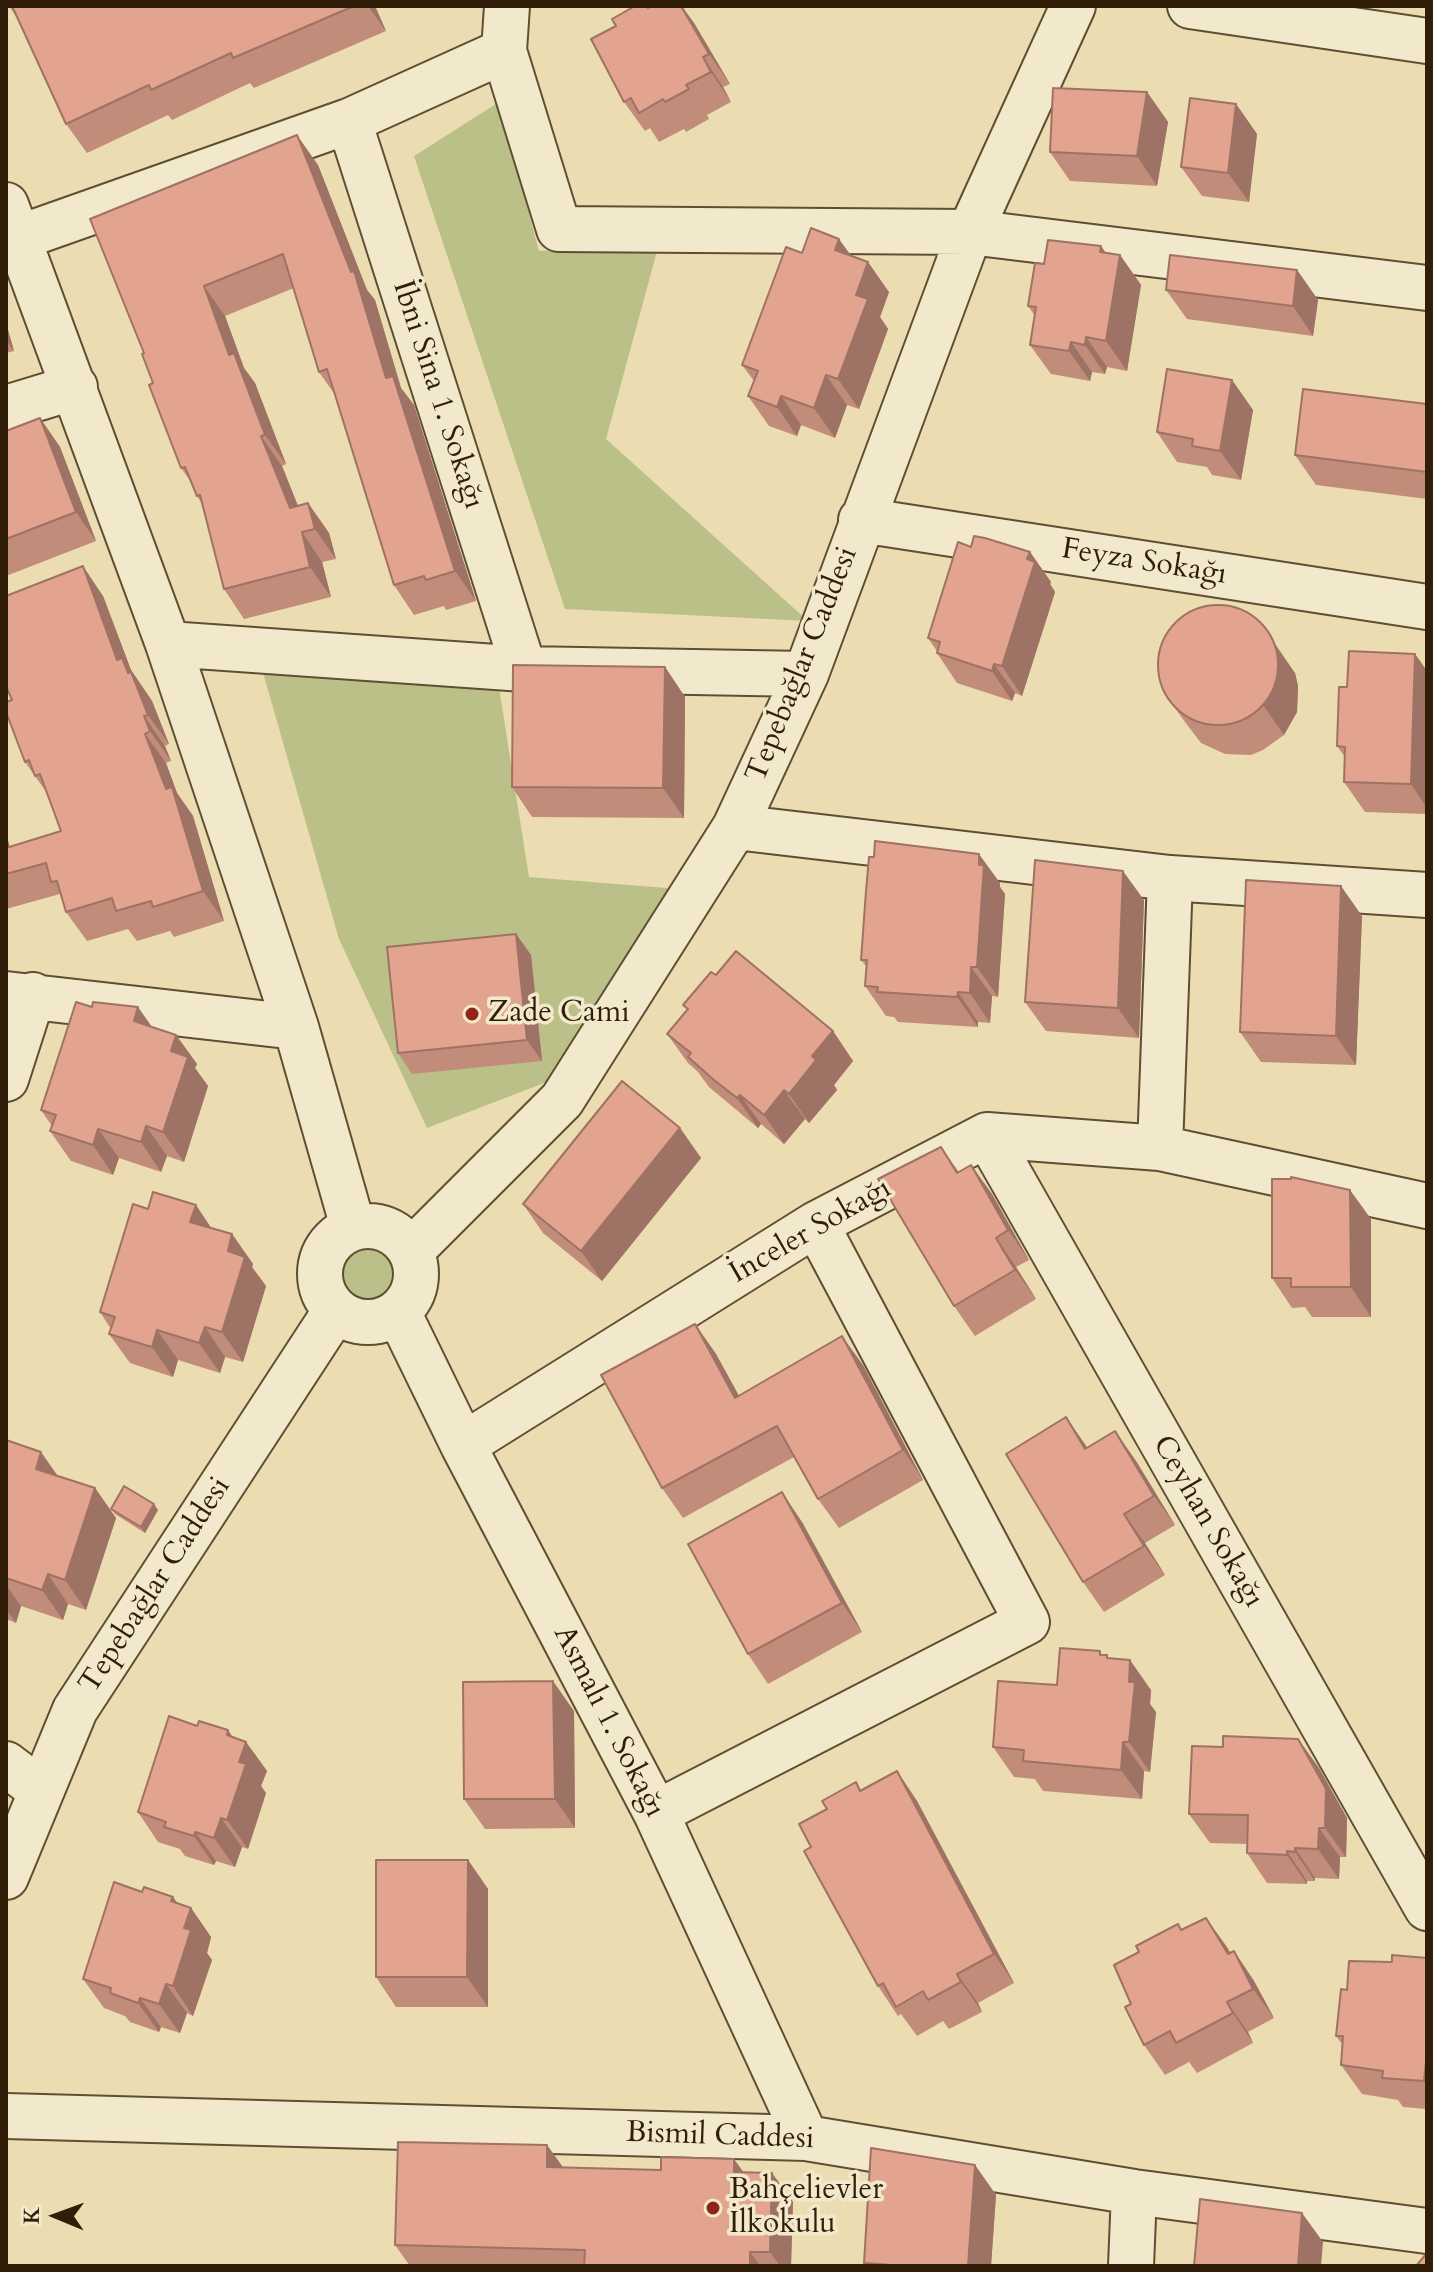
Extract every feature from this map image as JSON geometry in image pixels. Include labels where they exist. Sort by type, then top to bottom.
[{"type":"street","points":[[507,6],[504,51],[559,229],[970,232],[1427,288]]},
{"type":"street","name":"Tepebağlar Caddesi","points":[[411,1251],[562,1100],[735,827],[806,674],[970,232],[1073,6]]},
{"type":"street","points":[[1190,6],[1427,41]]},
{"type":"street","points":[[353,1227],[296,1027],[168,644],[12,222],[349,121],[504,51]]},
{"type":"street","name":"İbni Sina 1. Sokağı","points":[[349,121],[524,669]]},
{"type":"street","points":[[6,408],[75,387]]},
{"type":"street","name":"Feyza Sokağı","points":[[861,520],[1427,607]]},
{"type":"street","points":[[168,644],[524,669],[806,674]]},
{"type":"street","points":[[735,827],[1170,878],[1427,895]]},
{"type":"street","points":[[1160,1148],[1170,878]]},
{"type":"street","points":[[6,1079],[19,994],[296,1027]]},
{"type":"street","points":[[987,1135],[1160,1148],[1427,1206]]},
{"type":"street","name":"İnceler Sokağı","points":[[463,1445],[816,1224],[987,1135]]},
{"type":"street","name":"Ceyhan Sokağı","points":[[987,1135],[1427,1908]]},
{"type":"street","points":[[656,1813],[1027,1622],[816,1224]]},
{"type":"street","points":[[370,1225],[386,1228],[400,1237],[411,1251],[416,1267],[416,1284],[398,1312],[383,1320],[366,1322],[350,1319],[336,1310],[326,1296],[320,1281],[321,1264],[327,1248],[338,1235],[353,1227],[370,1225]]},
{"type":"street","name":"Tepebağlar Caddesi","points":[[6,1877],[75,1710],[336,1310]]},
{"type":"street","name":"Asmalı 1. Sokağı","points":[[398,1312],[463,1445],[656,1813],[806,2138]]},
{"type":"street","points":[[6,1764],[40,1790]]},
{"type":"street","name":"Bismil Caddesi","points":[[6,2116],[806,2138],[1134,2192],[1427,2231]]},
{"type":"street","points":[[1131,2266],[1134,2192]]},
{"type":"green space","points":[[499,102],[539,251],[659,244],[606,439],[808,621],[565,609],[414,156]]},
{"type":"green space","points":[[260,662],[497,675],[529,877],[679,889],[552,1080],[427,1128],[339,939]]},
{"type":"green space","points":[[368,1247],[386,1255],[394,1273],[386,1291],[368,1299],[350,1291],[342,1273],[350,1255]]},
{"type":"building","points":[[12,6],[354,6],[233,58],[231,53],[151,90],[149,85],[66,124]]},
{"type":"building","points":[[635,6],[681,6],[709,54],[703,57],[711,72],[686,85],[689,89],[639,113],[631,98],[624,102],[591,39],[616,26],[612,19]]},
{"type":"building","points":[[1053,88],[1147,92],[1137,156],[1050,152]]},
{"type":"building","points":[[1190,98],[1236,104],[1228,173],[1181,167]]},
{"type":"building","points":[[297,135],[351,272],[354,271],[386,378],[393,376],[455,571],[394,585],[327,369],[319,372],[283,254],[204,286],[229,355],[234,353],[265,435],[261,436],[290,508],[308,503],[315,529],[302,532],[310,567],[224,589],[200,495],[197,496],[185,467],[181,468],[149,385],[153,383],[144,353],[90,219]]},
{"type":"building","points":[[811,228],[839,239],[835,250],[868,262],[856,295],[868,299],[838,379],[826,375],[814,408],[781,396],[777,407],[748,396],[758,371],[742,365],[786,247],[802,253]]},
{"type":"building","points":[[1048,240],[1101,246],[1100,252],[1120,255],[1106,341],[1086,337],[1085,345],[1071,342],[1069,351],[1030,345],[1036,307],[1028,306],[1035,263],[1044,264]]},
{"type":"building","points":[[1170,255],[1297,270],[1293,306],[1166,290]]},
{"type":"building","points":[[1167,369],[1232,380],[1220,451],[1192,446],[1193,439],[1157,432]]},
{"type":"building","points":[[1303,389],[1427,404],[1427,472],[1295,455]]},
{"type":"building","points":[[40,418],[76,512],[6,539],[6,431]]},
{"type":"building","points":[[974,536],[1030,552],[1027,559],[1035,562],[1002,666],[994,664],[992,671],[937,653],[940,642],[928,638],[958,542],[971,547]]},
{"type":"building","points":[[83,566],[117,660],[122,658],[128,673],[131,672],[148,715],[144,716],[150,731],[145,734],[166,789],[172,787],[203,891],[153,907],[151,901],[116,911],[112,898],[66,912],[57,881],[51,882],[46,863],[6,874],[6,848],[61,831],[40,774],[35,776],[29,760],[25,762],[6,712],[6,702],[12,700],[6,686],[6,596]]},
{"type":"building","points":[[1218,605],[1241,610],[1260,623],[1273,642],[1278,665],[1273,688],[1260,707],[1241,720],[1218,725],[1195,720],[1176,707],[1163,688],[1158,665],[1163,642],[1176,623],[1195,610]]},
{"type":"building","points":[[1349,651],[1415,654],[1411,784],[1344,782],[1345,747],[1337,746],[1339,687],[1347,687]]},
{"type":"building","points":[[513,665],[665,667],[663,788],[512,787]]},
{"type":"building","points":[[875,841],[979,854],[979,865],[984,865],[977,967],[971,967],[970,993],[958,992],[957,997],[877,992],[878,987],[865,986],[867,960],[861,960],[869,857],[874,857]]},
{"type":"building","points":[[1035,860],[1123,871],[1118,1008],[1025,1002]]},
{"type":"building","points":[[1246,880],[1341,886],[1336,1036],[1240,1032]]},
{"type":"building","name":"Zade Cami","points":[[516,934],[527,1040],[398,1053],[387,947]]},
{"type":"building","points":[[736,951],[833,1031],[812,1056],[816,1060],[789,1094],[784,1090],[764,1115],[740,1095],[737,1098],[714,1080],[688,1057],[691,1053],[667,1034],[688,1009],[683,1005],[711,972],[716,975]]},
{"type":"building","points":[[76,1002],[92,1007],[93,1002],[138,1007],[134,1021],[176,1035],[171,1051],[188,1057],[163,1132],[146,1126],[141,1142],[98,1129],[93,1145],[50,1131],[56,1115],[41,1110]]},
{"type":"building","points":[[622,1081],[680,1128],[581,1251],[523,1204]]},
{"type":"building","points":[[941,1147],[957,1173],[971,1165],[1008,1230],[996,1238],[1015,1270],[954,1306],[878,1179]]},
{"type":"building","points":[[1291,1177],[1350,1190],[1351,1287],[1291,1287],[1291,1278],[1272,1278],[1272,1179]]},
{"type":"building","points":[[153,1192],[196,1205],[190,1222],[232,1234],[228,1251],[245,1257],[222,1332],[205,1327],[199,1343],[157,1330],[152,1347],[109,1334],[115,1317],[100,1312],[133,1204],[148,1209]]},
{"type":"building","points":[[695,1324],[735,1398],[842,1336],[903,1450],[818,1499],[777,1426],[662,1488],[601,1375]]},
{"type":"building","points":[[1066,1417],[1085,1449],[1115,1431],[1154,1496],[1124,1514],[1144,1546],[1083,1582],[1006,1454]]},
{"type":"building","points":[[6,1440],[41,1452],[36,1469],[95,1488],[65,1580],[48,1574],[42,1590],[6,1578]]},
{"type":"building","points":[[124,1486],[154,1504],[141,1527],[111,1509]]},
{"type":"building","points":[[782,1492],[842,1603],[748,1654],[688,1544]]},
{"type":"building","points":[[1060,1648],[1100,1651],[1100,1655],[1107,1655],[1107,1658],[1130,1660],[1129,1682],[1135,1682],[1129,1742],[1123,1742],[1121,1770],[1023,1761],[1024,1750],[993,1747],[998,1681],[1057,1685]]},
{"type":"building","points":[[553,1681],[555,1799],[464,1799],[463,1682]]},
{"type":"building","points":[[169,1716],[197,1726],[199,1721],[228,1730],[227,1735],[246,1742],[239,1762],[246,1764],[227,1820],[221,1818],[214,1838],[164,1827],[166,1822],[138,1812]]},
{"type":"building","points":[[1223,1736],[1298,1739],[1326,1789],[1325,1828],[1319,1828],[1318,1849],[1295,1848],[1295,1852],[1287,1851],[1287,1855],[1247,1853],[1248,1815],[1189,1814],[1192,1746],[1223,1747]]},
{"type":"building","points":[[897,1771],[994,1954],[957,1974],[961,1982],[928,2000],[923,1991],[896,2007],[883,1983],[878,1986],[804,1851],[811,1847],[799,1824],[827,1809],[822,1801],[856,1782],[860,1791]]},
{"type":"building","points":[[376,1860],[468,1860],[467,1977],[376,1977]]},
{"type":"building","points":[[114,1882],[142,1892],[144,1887],[173,1897],[171,1901],[191,1908],[184,1928],[191,1930],[173,1986],[166,1984],[159,2004],[140,1998],[138,2003],[110,1993],[111,1988],[83,1979]]},
{"type":"building","points":[[1206,1918],[1228,1954],[1234,1951],[1253,1989],[1227,2002],[1233,2013],[1176,2043],[1170,2031],[1144,2045],[1125,2007],[1131,2004],[1114,1965],[1139,1952],[1136,1946],[1178,1924],[1181,1930]]},
{"type":"building","points":[[1392,1955],[1427,1958],[1424,2081],[1382,2078],[1383,2071],[1341,2065],[1343,2036],[1336,2036],[1341,1989],[1347,1990],[1349,1961],[1392,1962]]},
{"type":"building","points":[[398,2142],[547,2145],[547,2167],[661,2170],[661,2157],[734,2159],[734,2172],[772,2173],[770,2252],[750,2252],[750,2266],[584,2266],[585,2250],[395,2245]]},
{"type":"building","points":[[871,2148],[975,2165],[968,2266],[864,2263]]},
{"type":"building","points":[[1200,2199],[1302,2213],[1298,2266],[1194,2266]]},
{"type":"building","points":[[1427,2253],[1427,2266],[1416,2266]]},
{"type":"place","name":"Zade Cami","points":[[472,1014]]},
{"type":"place","name":"Bahçelievler İlkokulu","points":[[713,2208]]}]
